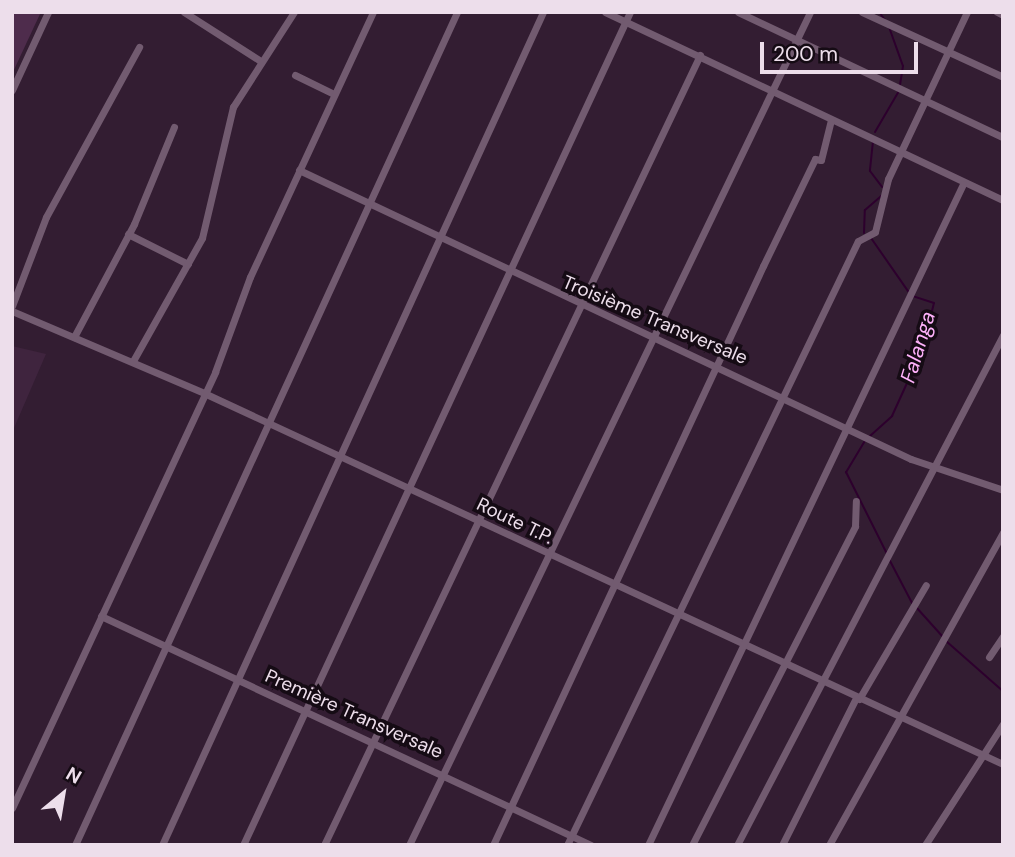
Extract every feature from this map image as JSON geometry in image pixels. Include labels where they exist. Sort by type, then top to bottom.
[{"type":"street","points":[[12,90],[48,12]]},
{"type":"street","points":[[184,12],[259,60]]},
{"type":"street","points":[[133,361],[188,264],[212,211],[228,121],[259,60],[294,12]]},
{"type":"street","points":[[12,808],[204,393],[299,170],[373,12]]},
{"type":"street","points":[[75,845],[457,12]]},
{"type":"street","points":[[162,845],[543,12]]},
{"type":"street","points":[[605,12],[700,55],[831,120],[879,139],[900,153],[963,184],[1003,200]]},
{"type":"street","points":[[243,845],[410,488],[508,269],[630,12]]},
{"type":"street","points":[[738,12],[795,42],[899,86],[1003,137]]},
{"type":"street","points":[[409,845],[446,773],[547,553],[654,340],[810,12]]},
{"type":"street","points":[[862,12],[887,21],[1003,77]]},
{"type":"street","points":[[567,845],[783,397],[867,236],[900,153],[967,12]]},
{"type":"street","points":[[997,12],[1003,15]]},
{"type":"street","points":[[12,309],[46,217],[139,47]]},
{"type":"street","points":[[324,845],[700,55]]},
{"type":"street","points":[[295,75],[334,94]]},
{"type":"street","points":[[493,845],[815,159],[821,160],[831,120]]},
{"type":"street","points":[[74,337],[128,234],[174,127]]},
{"type":"street","name":"Troisième Transversale","points":[[299,170],[654,340],[718,366],[935,467],[1003,491]]},
{"type":"street","points":[[648,845],[745,649],[847,426],[963,184]]},
{"type":"street","points":[[128,234],[188,264]]},
{"type":"street","name":"Route T.P.","points":[[12,309],[204,393],[410,488],[745,649],[822,681],[1003,764]]},
{"type":"street","points":[[737,845],[1003,335]]},
{"type":"street","points":[[691,845],[855,526],[856,501]]},
{"type":"street","points":[[829,845],[1003,532]]},
{"type":"street","points":[[782,845],[858,698],[926,585]]},
{"type":"street","name":"Première Transversale","points":[[101,616],[306,709],[374,743],[513,803],[591,845]]},
{"type":"street","points":[[989,657],[1003,636]]},
{"type":"street","points":[[925,845],[1003,724]]},
{"type":"shaded area","points":[[12,12],[40,14],[12,74]]},
{"type":"shaded area","points":[[12,346],[46,354],[14,428],[12,428]]},
{"type":"waterway","name":"Falanga","points":[[879,12],[885,20]]},
{"type":"waterway","name":"Falanga","points":[[889,27],[903,66],[900,85]]},
{"type":"waterway","name":"Falanga","points":[[875,132],[899,91]]},
{"type":"waterway","name":"Falanga","points":[[873,141],[870,171],[882,187]]},
{"type":"waterway","name":"Falanga","points":[[864,233],[865,210],[882,195]]},
{"type":"waterway","name":"Falanga","points":[[871,238],[908,291]]},
{"type":"waterway","name":"Falanga","points":[[870,436],[892,416],[923,348],[934,303],[912,296]]},
{"type":"waterway","name":"Falanga","points":[[866,439],[846,472],[887,554]]},
{"type":"waterway","name":"Falanga","points":[[889,559],[912,603]]},
{"type":"waterway","name":"Falanga","points":[[916,607],[943,637]]},
{"type":"waterway","name":"Falanga","points":[[946,641],[1003,691]]}]
